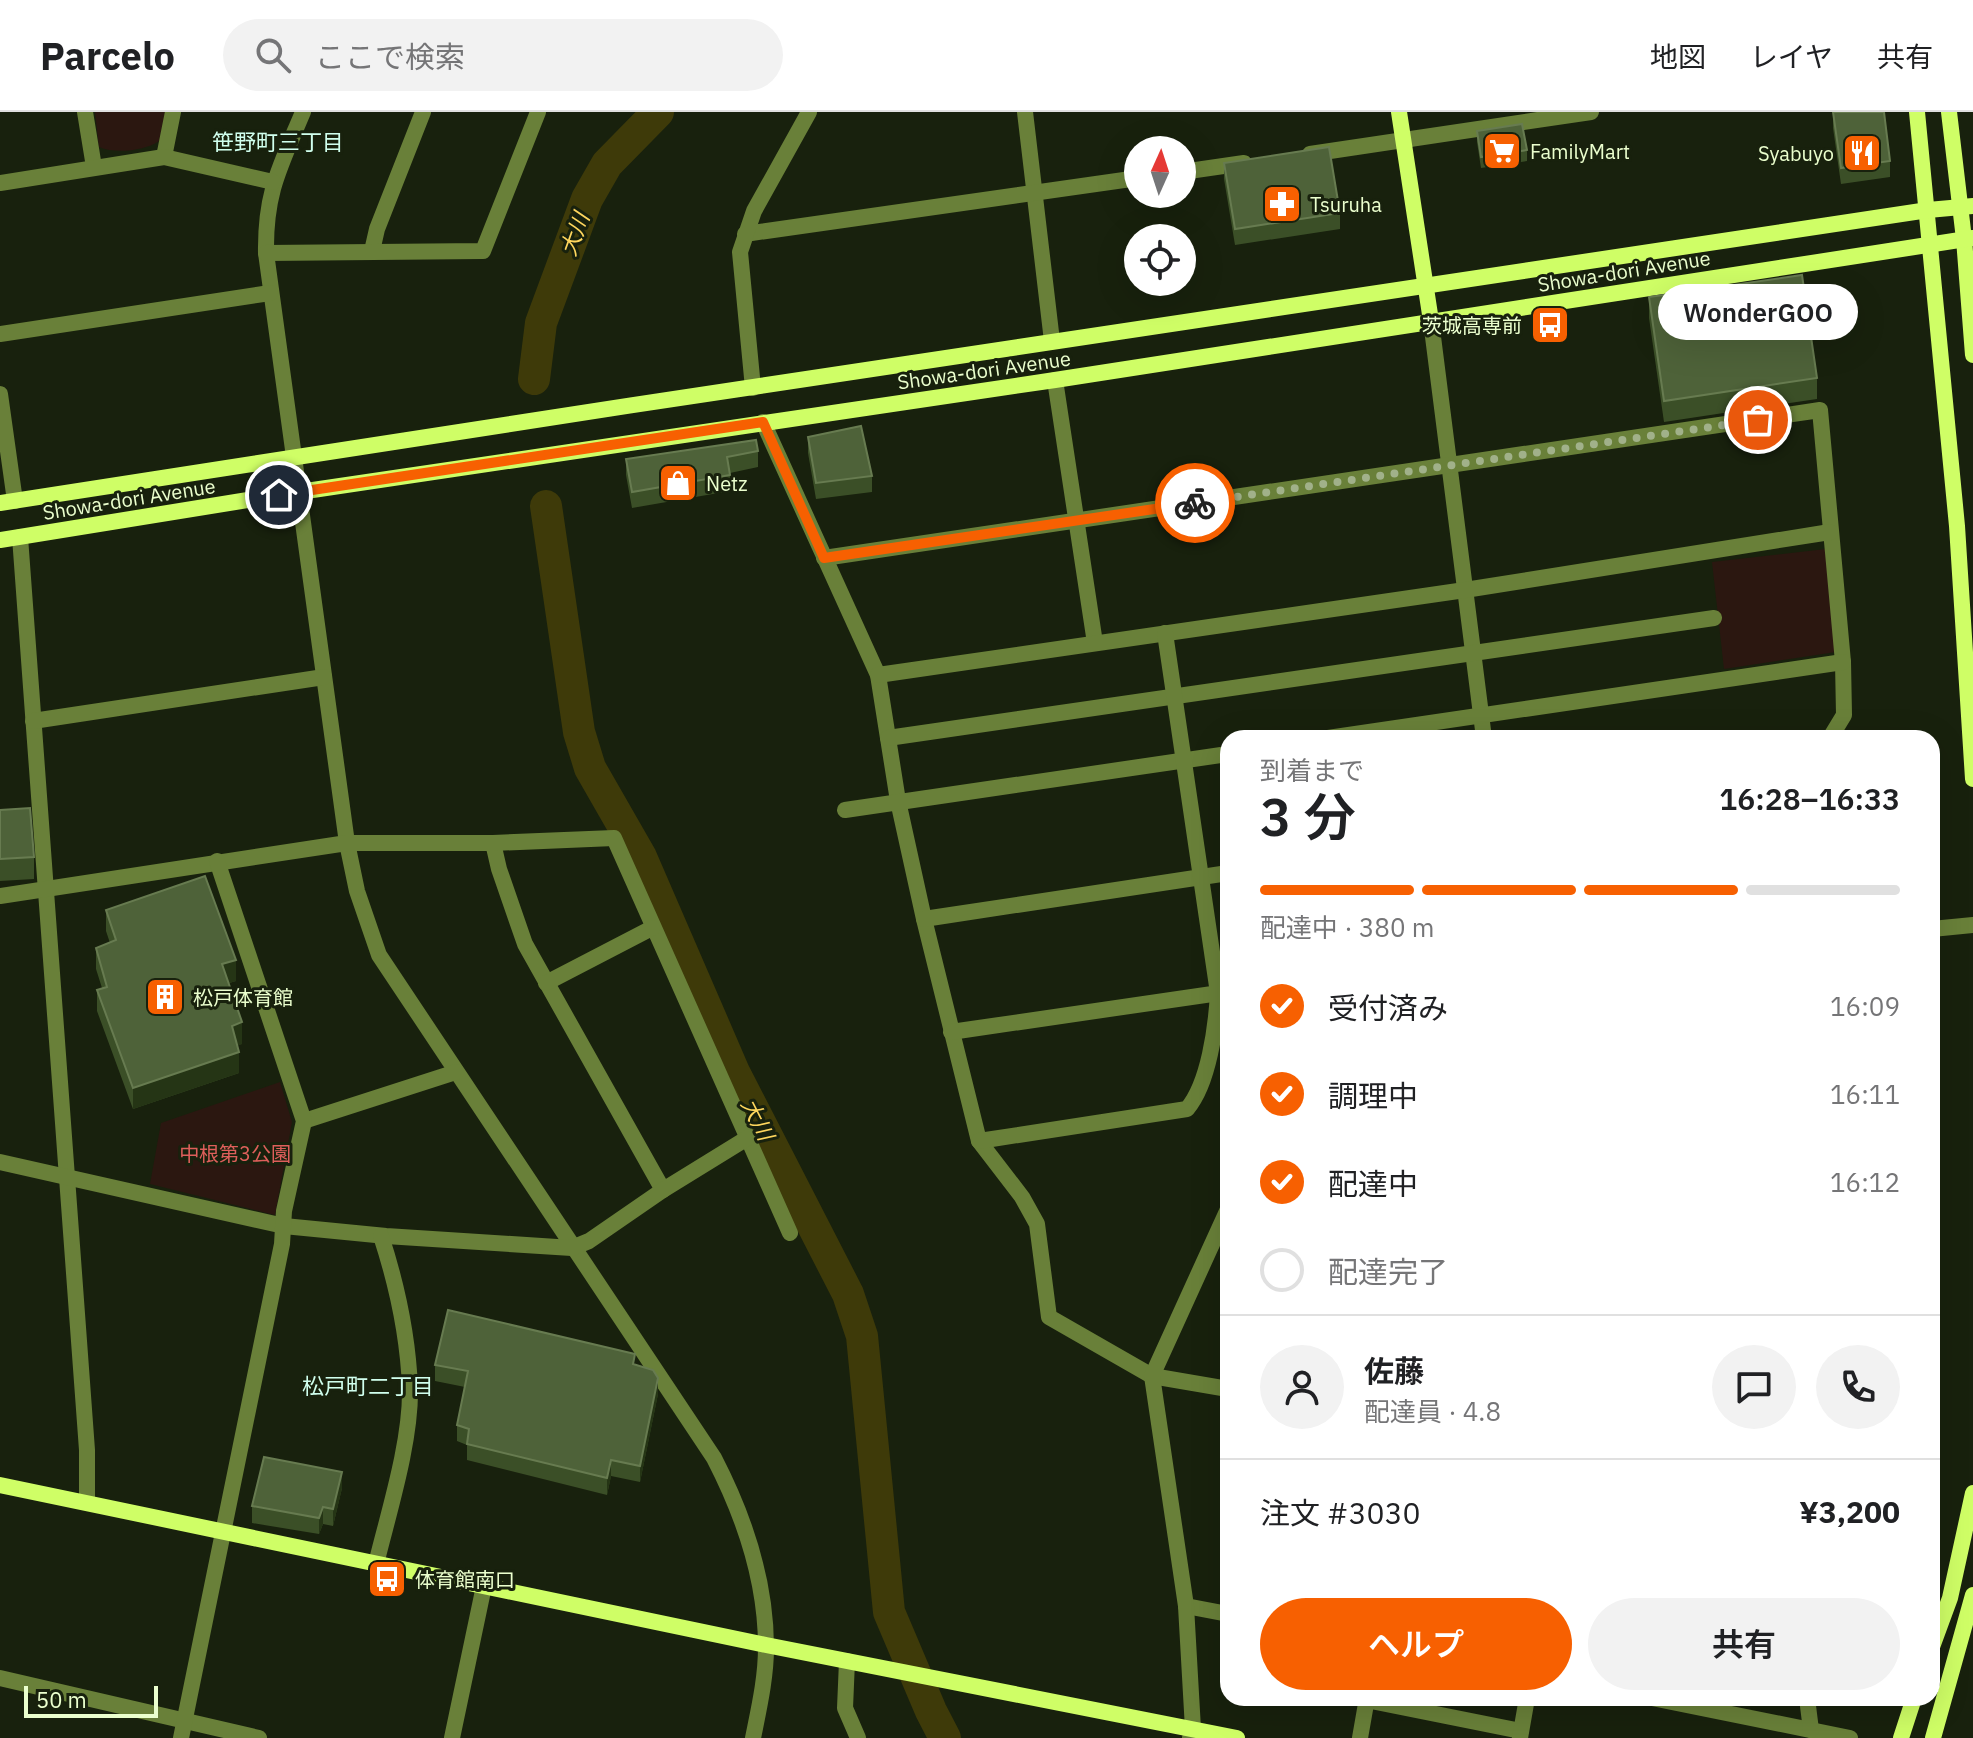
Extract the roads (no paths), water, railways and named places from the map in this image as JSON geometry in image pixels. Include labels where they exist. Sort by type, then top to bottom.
[{"type":"street","points":[[85,112],[94,167]]},
{"type":"street","points":[[164,157],[173,112]]},
{"type":"street","points":[[303,112],[273,182],[268,204],[266,253],[347,843],[357,891],[379,955],[714,1458],[735,1499],[758,1580],[766,1645],[764,1682],[753,1738]]},
{"type":"street","points":[[372,251],[377,229],[423,112]]},
{"type":"street","points":[[266,253],[483,251],[538,112]]},
{"type":"street","points":[[753,388],[740,252],[754,211],[809,112]]},
{"type":"street","points":[[1025,112],[1052,341]]},
{"type":"street","points":[[1399,112],[1431,321],[1483,730]]},
{"type":"street","points":[[1293,156],[1591,112]]},
{"type":"street","points":[[1917,112],[1957,526],[1973,779]]},
{"type":"street","points":[[1949,112],[1967,207],[1973,355]]},
{"type":"street","points":[[0,183],[164,157],[273,182]]},
{"type":"street","points":[[1196,170],[1261,161]]},
{"type":"street","points":[[745,234],[1124,180]]},
{"type":"street","name":"Showa-dori Avenue","points":[[8,502],[1052,341],[1928,210],[1967,207]]},
{"type":"street","name":"Showa-dori Avenue","points":[[0,540],[298,492],[1055,380],[1969,239]]},
{"type":"street","points":[[0,334],[270,293]]},
{"type":"street","points":[[1055,380],[1095,643]]},
{"type":"street","points":[[0,394],[8,502]]},
{"type":"street","points":[[824,558],[1820,410],[1843,662],[1844,715],[1835,730]]},
{"type":"street","points":[[763,422],[878,675],[898,801],[979,1141],[1022,1197],[1037,1224],[1049,1317],[1152,1376],[1220,1388]]},
{"type":"street","points":[[878,675],[1465,590],[1830,532]]},
{"type":"street","points":[[20,537],[87,1450],[87,1502]]},
{"type":"street","points":[[888,738],[1714,618]]},
{"type":"street","points":[[1165,633],[1220,976]]},
{"type":"street","points":[[1379,730],[1843,662]]},
{"type":"street","points":[[33,721],[324,677]]},
{"type":"street","points":[[845,810],[1220,755]]},
{"type":"street","points":[[0,896],[347,843],[493,843],[614,838],[790,1233]]},
{"type":"street","points":[[493,843],[525,944],[663,1190]]},
{"type":"street","points":[[181,1738],[304,1121],[217,861]]},
{"type":"street","points":[[924,919],[1220,874]]},
{"type":"street","points":[[1940,928],[1973,925]]},
{"type":"street","points":[[546,983],[652,928]]},
{"type":"street","points":[[951,1032],[1220,993]]},
{"type":"street","points":[[979,1141],[1187,1109],[1198,1096],[1220,1005]]},
{"type":"street","points":[[304,1121],[456,1072]]},
{"type":"street","points":[[0,1162],[284,1226],[381,1236],[572,1248],[589,1241],[663,1190],[749,1137]]},
{"type":"street","points":[[1191,1734],[1186,1606],[1152,1376],[1220,1227]]},
{"type":"street","points":[[376,1564],[403,1446],[410,1389],[398,1289],[381,1236]]},
{"type":"street","points":[[0,1485],[1191,1734],[1237,1738]]},
{"type":"street","points":[[1940,1625],[1950,1598],[1973,1493]]},
{"type":"street","points":[[452,1738],[484,1586]]},
{"type":"street","points":[[1933,1738],[1973,1595]]},
{"type":"street","points":[[1186,1606],[1220,1612]]},
{"type":"street","points":[[847,1661],[845,1708],[858,1738]]},
{"type":"street","points":[[0,1678],[259,1738]]},
{"type":"street","points":[[1360,1738],[1365,1706]]},
{"type":"street","points":[[1396,1706],[1520,1735],[1525,1706]]},
{"type":"street","points":[[1692,1706],[1850,1738]]},
{"type":"street","points":[[1808,1706],[1811,1730]]},
{"type":"street","points":[[1901,1738],[1911,1706]]},
{"type":"waterway","name":"大川","points":[[534,379],[541,323],[587,199],[607,164],[658,112]]},
{"type":"waterway","name":"大川","points":[[546,506],[579,732],[590,768],[641,857],[734,1072],[848,1294],[862,1336],[889,1612],[945,1738]]},
{"type":"place","name":"FamilyMart","points":[[1502,151]]},
{"type":"place","name":"Syabuyo","points":[[1862,153]]},
{"type":"place","name":"Tsuruha","points":[[1282,204]]},
{"type":"place","name":"茨城高専前","points":[[1550,325]]},
{"type":"place","name":"WonderGOO","points":[[1758,420]]},
{"type":"place","name":"Netz","points":[[678,483]]},
{"type":"place","name":"松戸体育館","points":[[165,997]]},
{"type":"place","name":"体育館南口","points":[[387,1579]]},
{"type":"district","name":"笹野町三丁目","points":[[278,141]]},
{"type":"district","name":"松戸町二丁目","points":[[368,1385]]},
{"type":"park label","name":"中根第3公園","points":[[235,1153]]}]
